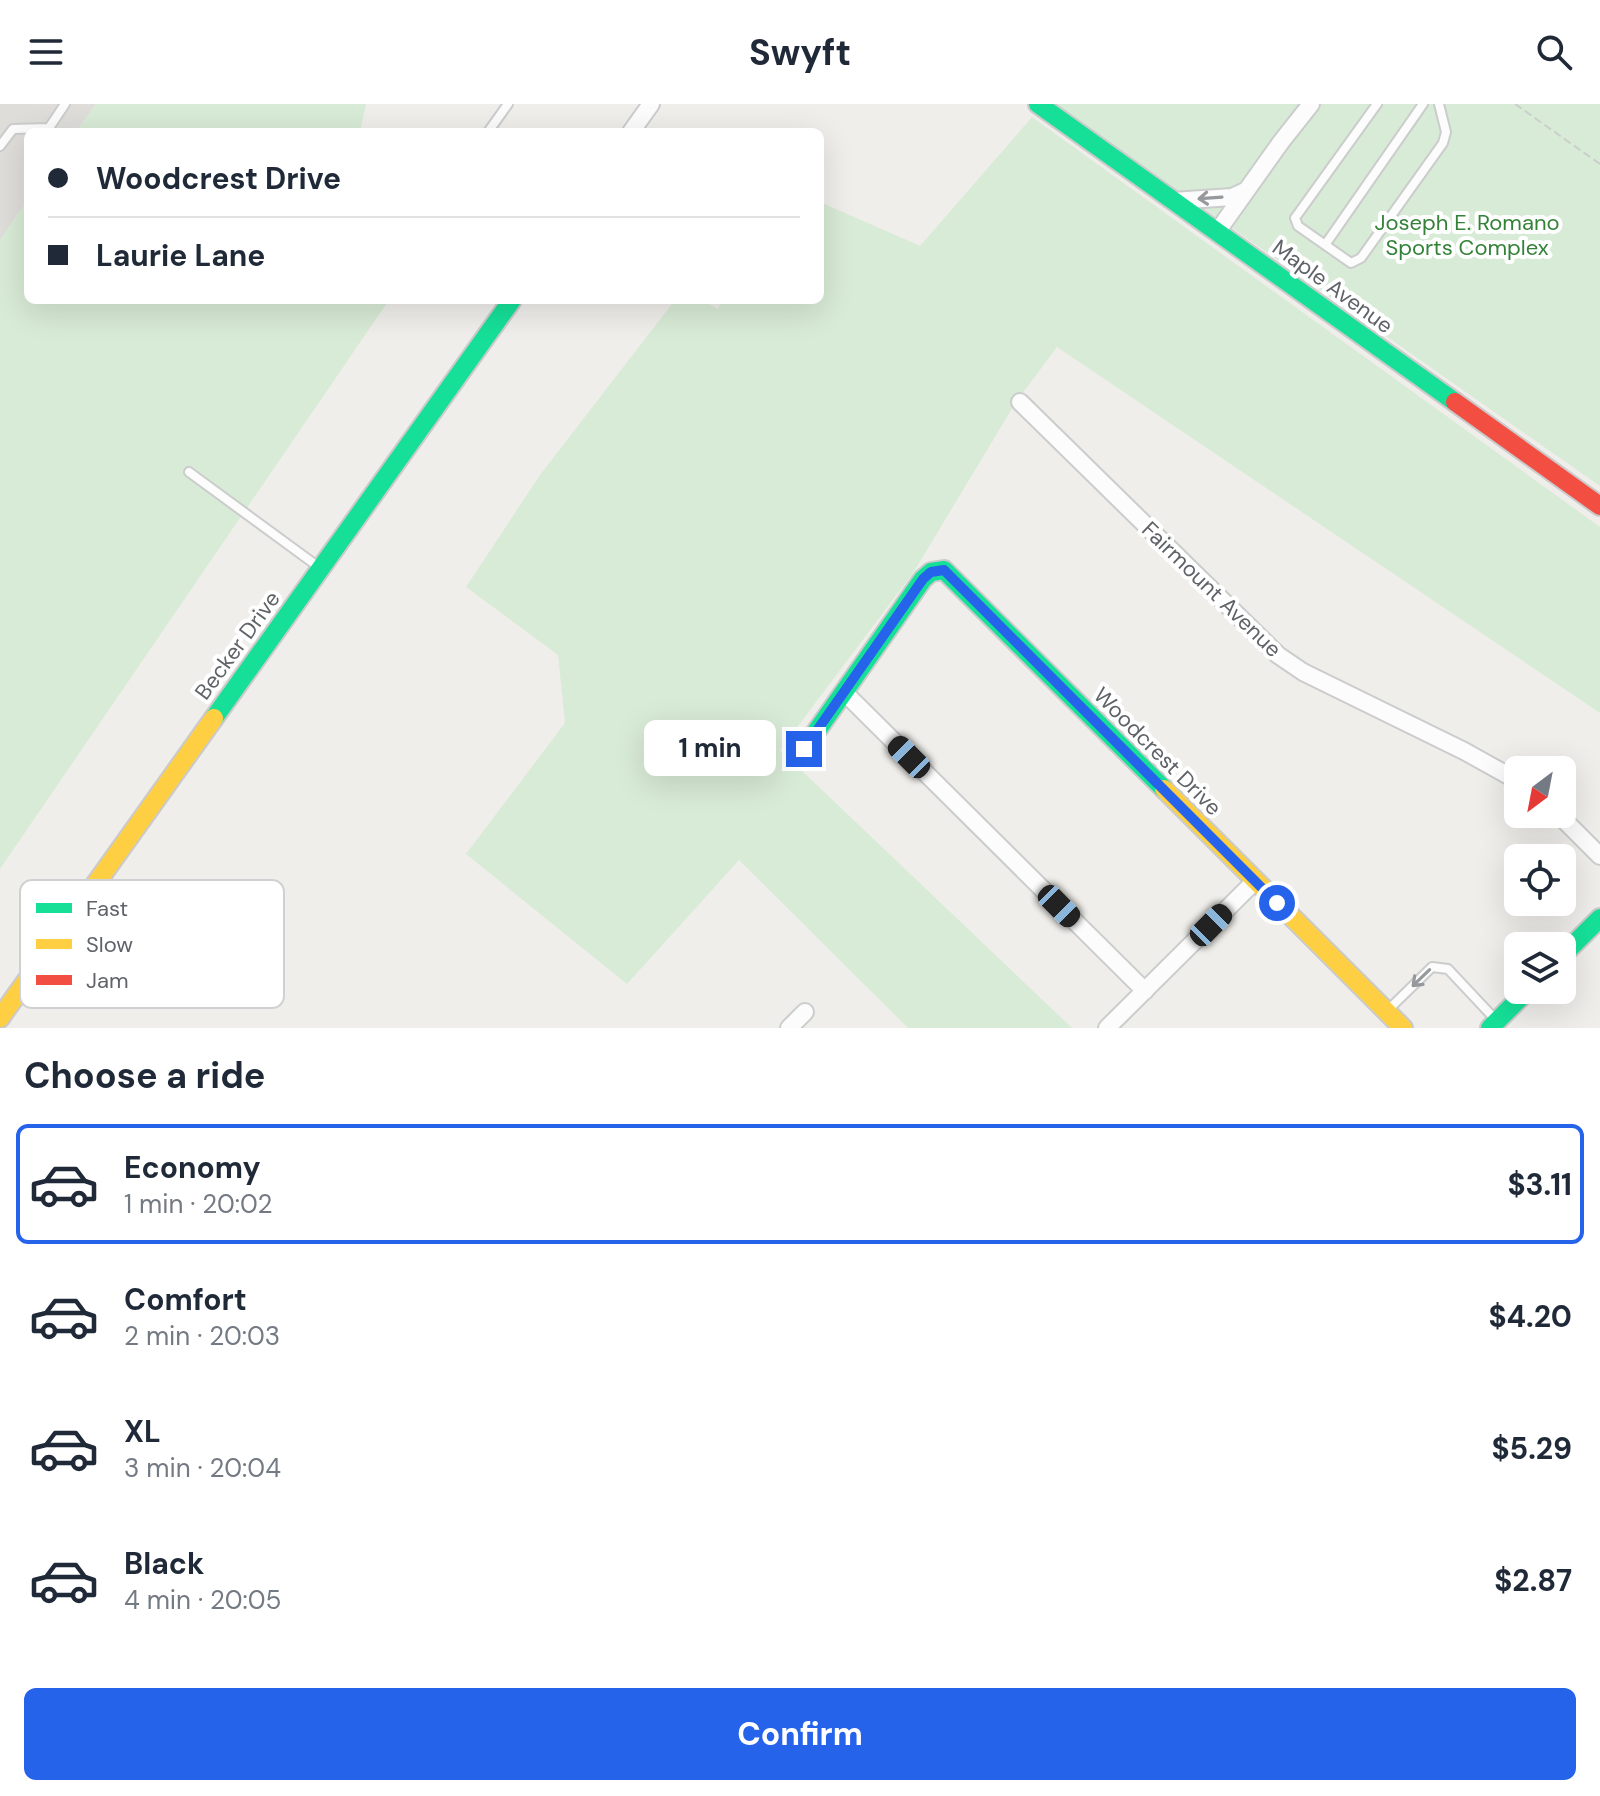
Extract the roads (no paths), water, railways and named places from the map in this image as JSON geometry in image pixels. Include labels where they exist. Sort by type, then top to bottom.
[{"type":"street","points":[[634,128],[651,104]]},
{"type":"street","name":"Maple Avenue","points":[[1038,104],[1600,506]]},
{"type":"street","points":[[1217,232],[1311,104]]},
{"type":"street","points":[[1173,201],[1232,197],[1245,191]]},
{"type":"street","name":"Becker Drive","points":[[99,880],[509,304]]},
{"type":"street","name":"Fairmount Avenue","points":[[1020,402],[1278,655],[1303,672],[1504,773]]},
{"type":"street","name":"Woodcrest Drive","points":[[845,693],[923,579],[931,572],[944,570],[1403,1028]]},
{"type":"street","points":[[804,749],[845,693],[1145,991]]},
{"type":"street","points":[[1572,828],[1600,856]]},
{"type":"street","points":[[1107,1028],[1255,881]]},
{"type":"street","points":[[1576,942],[1600,918]]},
{"type":"street","name":"Becker Drive","points":[[0,1018],[20,990]]},
{"type":"street","points":[[1494,1025],[1514,1004]]},
{"type":"street","points":[[789,1028],[805,1012]]},
{"type":"lane","points":[[49,128],[65,104]]},
{"type":"lane","points":[[491,128],[508,104]]},
{"type":"lane","points":[[1377,104],[1295,218],[1298,226],[1351,263],[1361,258],[1443,143],[1446,132],[1439,104]]},
{"type":"lane","points":[[1325,245],[1423,104]]},
{"type":"lane","points":[[0,146],[13,129],[24,129]]},
{"type":"lane","points":[[189,472],[321,569]]},
{"type":"lane","points":[[1386,1011],[1432,967],[1440,967],[1448,969],[1494,1025]]},
{"type":"park label","name":"Joseph E. Romano Sports Complex","points":[[1467,234]]}]
